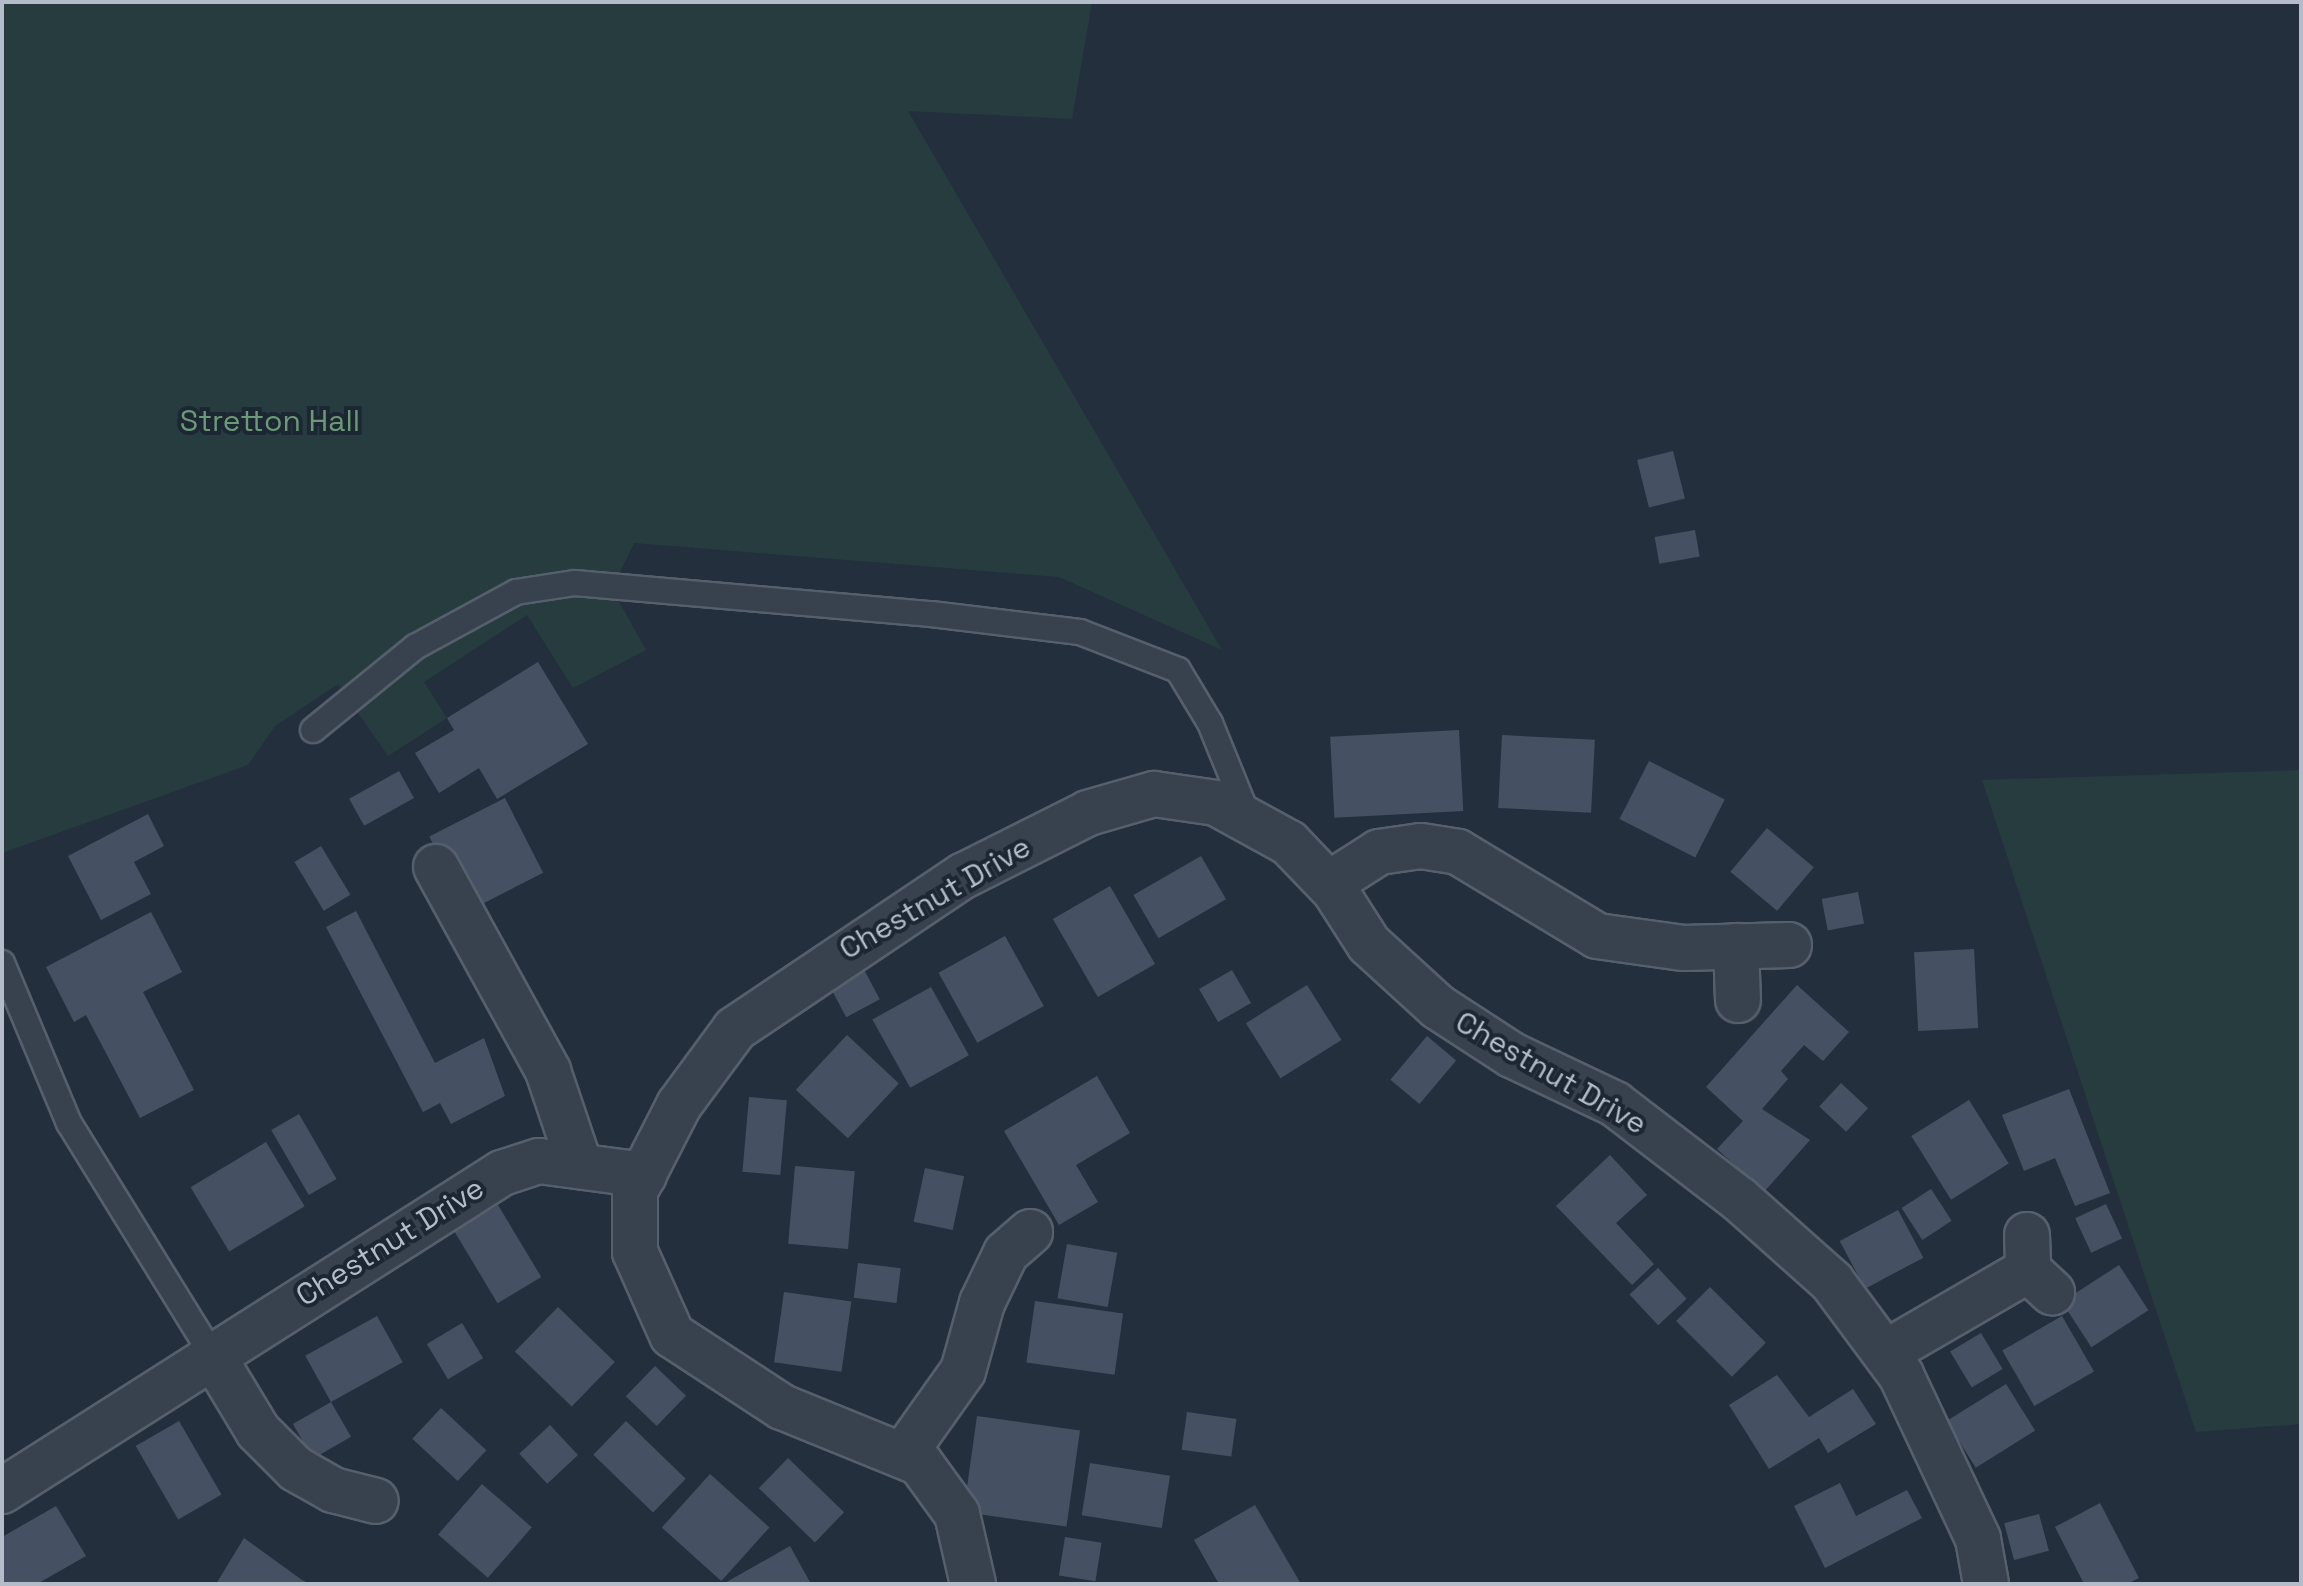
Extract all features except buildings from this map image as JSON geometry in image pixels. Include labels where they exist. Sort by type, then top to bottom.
[{"type":"street","name":"Chestnut Drive","points":[[2,1491],[211,1353],[502,1173],[539,1161],[579,1163],[644,1175],[679,1105],[735,1029],[963,876],[1088,813],[1154,794],[1216,803],[1289,843],[1329,884],[1369,944],[1438,1007],[1512,1055],[1615,1104],[1739,1199],[1832,1282],[1885,1353],[1947,1466],[1978,1539],[1986,1584]]},
{"type":"street","points":[[1329,884],[1379,852],[1421,846],[1458,852],[1597,936],[1736,946],[1789,945]]},
{"type":"street","points":[[436,867],[548,1071],[579,1163]]},
{"type":"street","points":[[1736,946],[1738,1000]]},
{"type":"street","points":[[644,1175],[635,1191],[635,1252],[646,1291],[672,1335],[782,1407],[920,1463],[957,1514],[973,1584]]},
{"type":"street","points":[[904,1454],[963,1371],[982,1303],[1006,1253],[1030,1232]]},
{"type":"street","points":[[1885,1353],[2036,1266]]},
{"type":"street","points":[[211,1353],[258,1431],[296,1469],[333,1490],[376,1501]]},
{"type":"lane","points":[[313,730],[415,647],[516,592],[575,583],[931,614],[1091,635],[1178,670],[1210,723],[1250,822]]},
{"type":"lane","points":[[2,963],[69,1123],[211,1353]]},
{"type":"green space","name":"Stretton Hall","points":[[2,2],[1092,2],[1072,119],[908,111],[1222,650],[1059,577],[634,543],[612,589],[646,650],[573,688],[527,615],[424,682],[447,718],[388,756],[338,684],[275,726],[248,765],[2,853]]},
{"type":"green space","points":[[2301,770],[2301,1424],[2196,1432],[1982,780]]}]
